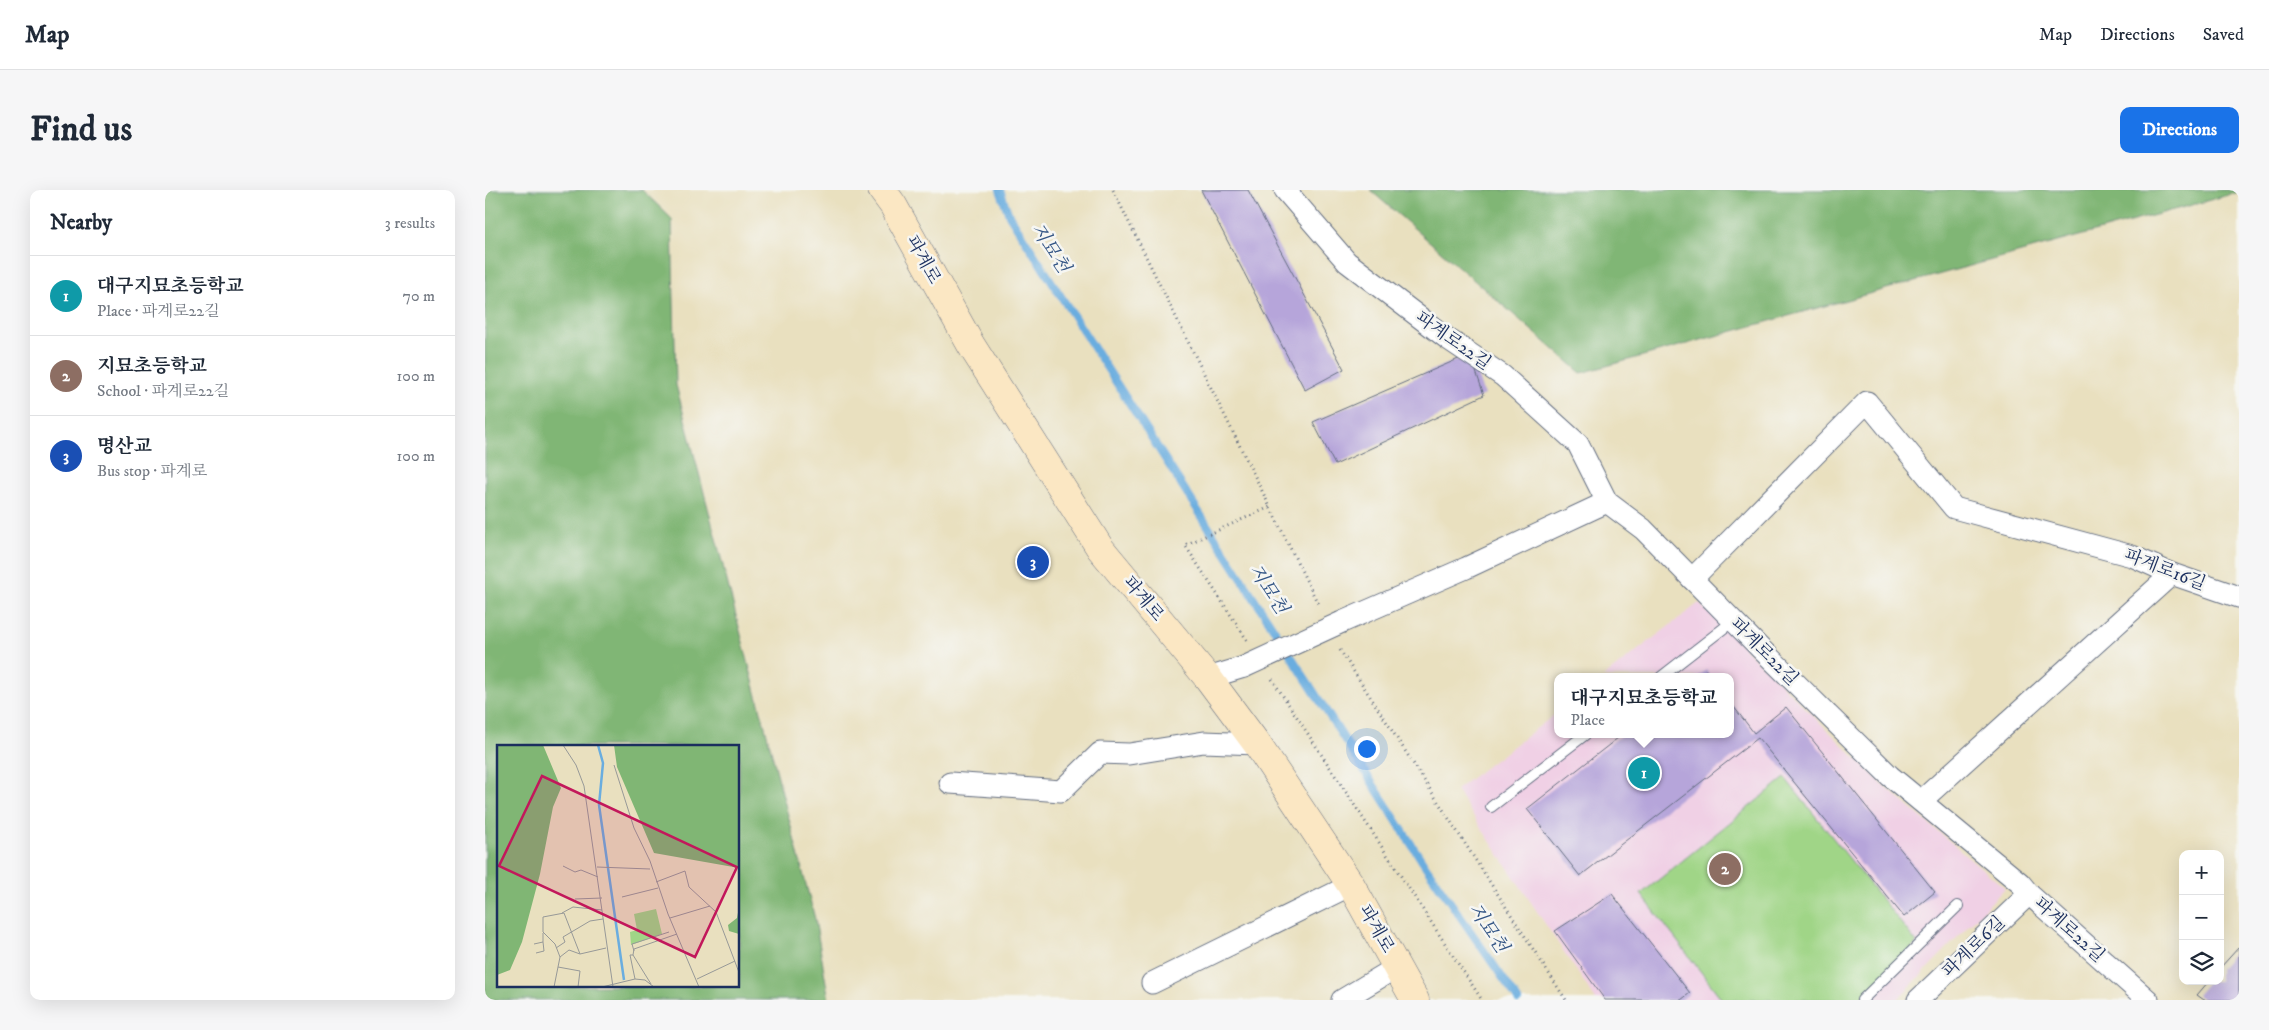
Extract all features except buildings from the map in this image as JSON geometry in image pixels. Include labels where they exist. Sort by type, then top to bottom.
[{"type":"main road","name":"파계로","points":[[883,190],[971,345],[1100,548],[1209,678],[1257,744],[1351,885],[1415,1000]]},
{"type":"street","name":"파계로22길","points":[[1285,190],[1347,262],[1447,339],[1503,376],[1578,444],[1607,502],[1643,529],[1890,776],[2020,883],[2029,894],[2148,1000]]},
{"type":"street","name":"파계로16길","points":[[1692,579],[1867,402],[1954,508],[2132,556],[2172,574],[2239,597]]},
{"type":"street","points":[[1209,678],[1244,668],[1607,502]]},
{"type":"street","points":[[1921,801],[2172,574]]},
{"type":"street","points":[[950,783],[1061,791],[1100,753],[1129,754],[1204,742],[1257,744]]},
{"type":"street","points":[[1152,983],[1351,885]]},
{"type":"street","name":"파계로6길","points":[[1918,1000],[2029,894]]},
{"type":"street","points":[[1342,1000],[1397,967]]},
{"type":"lane","points":[[1666,673],[1733,621]]},
{"type":"lane","points":[[1491,807],[1581,738]]},
{"type":"lane","points":[[1862,1000],[1958,906]]},
{"type":"path","points":[[1250,644],[1185,545],[1270,507]]},
{"type":"path","points":[[1271,677],[1482,1000]]},
{"type":"shaded area","points":[[1699,603],[1883,785],[2005,888],[1897,1000],[1596,1000],[1456,790],[1554,715],[1554,738],[1734,738],[1734,673],[1608,673]]},
{"type":"green space","points":[[485,190],[642,190],[672,219],[676,385],[815,919],[829,1000],[485,1000]]},
{"type":"green space","points":[[1370,190],[2239,190],[2239,192],[1581,373]]},
{"type":"green space","points":[[1785,778],[1917,943],[1859,1000],[1719,1000],[1721,998],[1641,894]]},
{"type":"waterway","name":"지묘천","points":[[1000,190],[1009,215],[1426,867],[1518,1000]]},
{"type":"place","name":"명산교","points":[[1033,562]]},
{"type":"place","name":"대구지묘초등학교","points":[[1644,773]]},
{"type":"place","name":"지묘초등학교","points":[[1725,869]]}]
